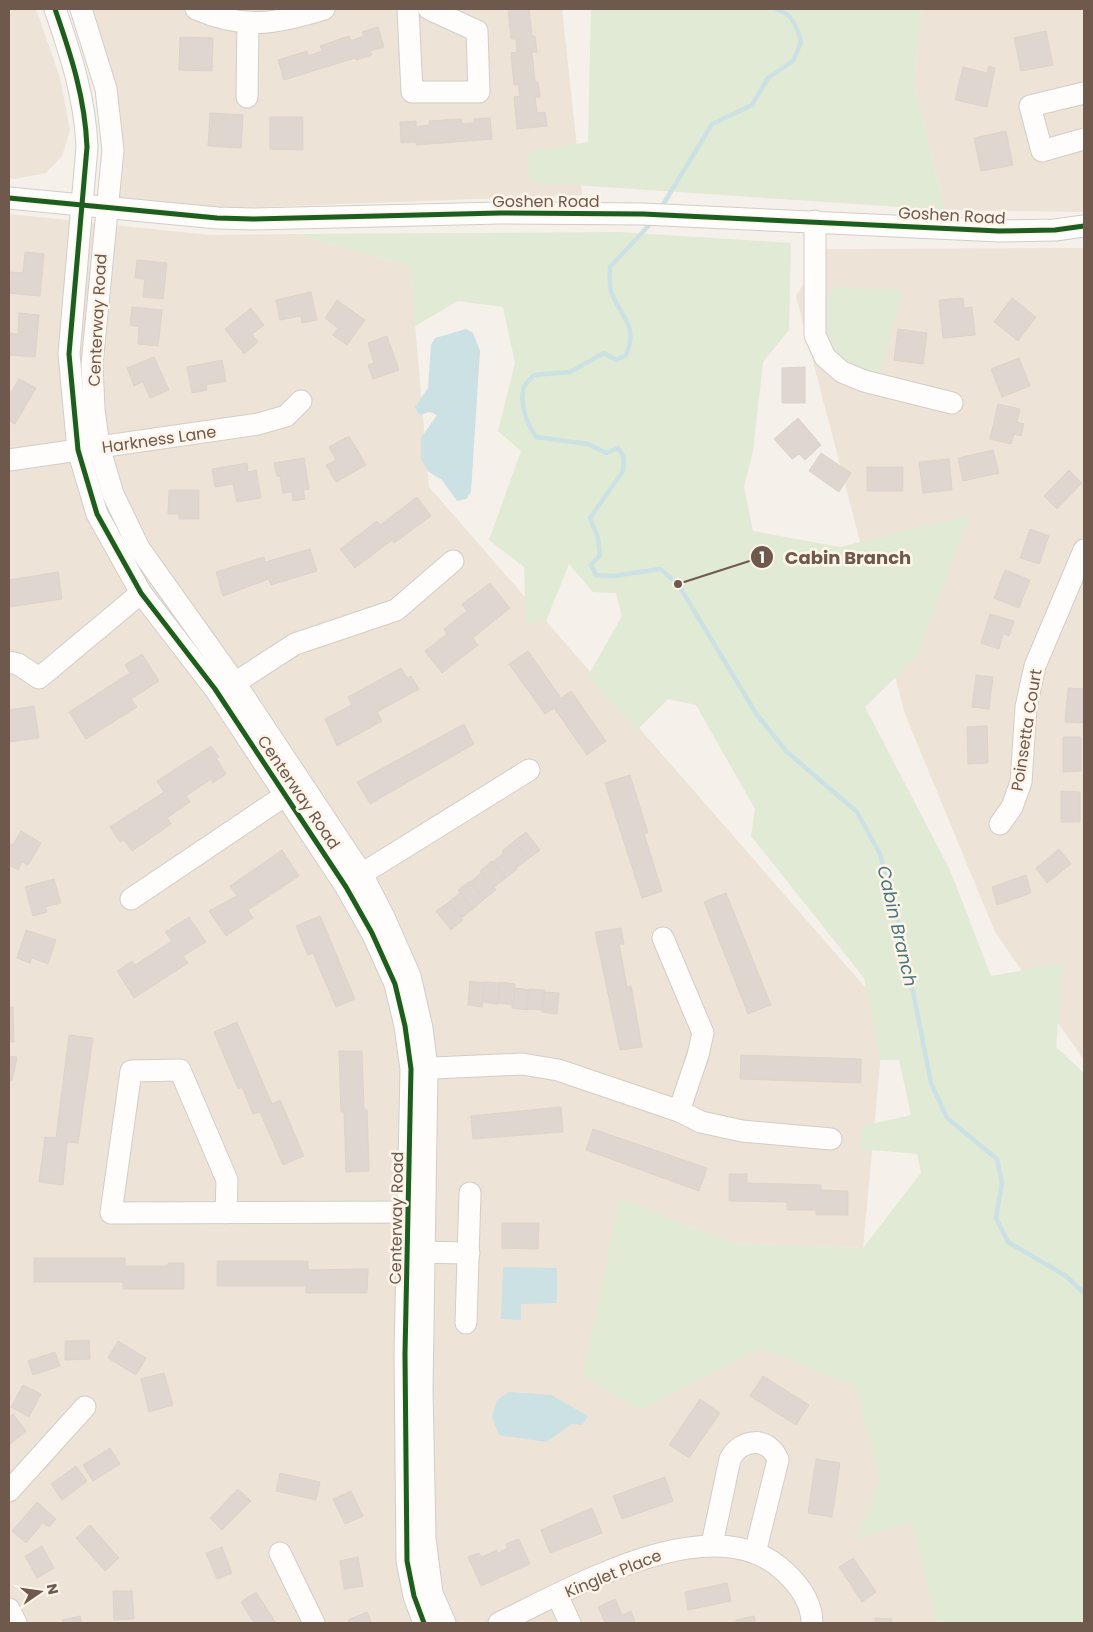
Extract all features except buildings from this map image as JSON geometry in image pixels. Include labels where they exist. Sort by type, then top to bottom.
[{"type":"street","name":"Centerway Road","points":[[55,9],[75,65],[86,124],[87,147],[80,204],[69,354],[78,450],[97,514],[141,593],[227,689],[287,794],[354,879]]},
{"type":"street","name":"Centerway Road","points":[[81,9],[106,89],[113,150],[106,206],[92,365],[94,409],[99,447],[113,494],[139,548],[227,689],[354,879],[372,933],[395,984],[405,1026],[419,1069],[417,1251],[425,1538],[432,1593],[445,1623]]},
{"type":"street","points":[[196,9],[248,24],[288,20],[324,9]]},
{"type":"street","points":[[408,9],[412,92],[479,92],[477,31],[429,9]]},
{"type":"street","points":[[247,97],[248,24]]},
{"type":"street","points":[[1084,93],[1030,106],[1042,151],[1084,139]]},
{"type":"street","name":"Goshen Road","points":[[9,198],[253,220],[500,213],[643,214],[1008,231],[1055,230],[1084,226]]},
{"type":"street","points":[[815,221],[815,335],[825,357],[842,372],[864,381],[952,403]]},
{"type":"street","name":"Harkness Lane","points":[[9,460],[258,424],[286,416],[301,400]]},
{"type":"street","name":"Poinsetta Court","points":[[1000,824],[1012,807],[1021,782],[1026,707],[1035,666],[1084,550]]},
{"type":"street","points":[[227,689],[295,644],[396,610],[454,561]]},
{"type":"street","points":[[9,662],[18,664],[39,678],[141,593]]},
{"type":"street","points":[[354,879],[529,770]]},
{"type":"street","points":[[131,899],[287,794]]},
{"type":"street","points":[[663,938],[703,1033],[698,1055],[679,1111]]},
{"type":"street","points":[[419,1069],[522,1064],[558,1070],[679,1111],[701,1122],[742,1131],[831,1139]]},
{"type":"street","points":[[226,1213],[227,1180],[180,1070],[131,1071],[111,1213],[226,1213],[418,1212]]},
{"type":"street","points":[[466,1323],[470,1193]]},
{"type":"street","name":"Centerway Road","points":[[417,1251],[406,1354],[407,1561],[414,1596],[424,1623]]},
{"type":"street","points":[[417,1251],[468,1253]]},
{"type":"street","points":[[9,1491],[85,1407]]},
{"type":"street","points":[[712,1544],[730,1459],[735,1450],[744,1443],[764,1444],[775,1451],[778,1460],[756,1553]]},
{"type":"street","name":"Kinglet Place","points":[[500,1623],[656,1553],[712,1544],[756,1553],[779,1566],[796,1582],[812,1610],[812,1623]]},
{"type":"street","points":[[280,1553],[314,1623]]},
{"type":"street","points":[[557,1596],[570,1623]]},
{"type":"street","points":[[9,1609],[16,1623]]},
{"type":"shaded area","points":[[9,9],[36,9],[60,78],[70,130],[62,156],[46,173],[15,179],[9,178]]},
{"type":"shaded area","points":[[89,9],[562,9],[582,195],[204,209],[119,201],[121,142]]},
{"type":"shaded area","points":[[922,9],[1084,9],[1084,212],[945,210],[914,85]]},
{"type":"shaded area","points":[[9,214],[209,235],[296,234],[410,266],[429,487],[885,1010],[863,1248],[731,1243],[620,1199],[640,1410],[761,1348],[882,1393],[937,1623],[9,1623]]},
{"type":"shaded area","points":[[1084,248],[1084,1060],[995,932],[905,714],[796,296],[826,249]]},
{"type":"shaded area","points":[[466,329],[473,333],[480,351],[471,492],[466,499],[457,501],[442,480],[429,472],[421,459],[421,438],[437,415],[430,412],[419,415],[415,407],[428,388],[431,345],[435,338]]},
{"type":"shaded area","points":[[503,1267],[557,1268],[557,1303],[521,1304],[521,1320],[501,1319]]},
{"type":"shaded area","points":[[509,1392],[551,1395],[588,1416],[582,1425],[572,1424],[546,1442],[499,1435],[492,1417],[497,1400]]},
{"type":"green space","points":[[591,9],[922,9],[914,85],[945,210],[530,182],[527,152],[588,142]]},
{"type":"green space","points":[[618,232],[791,243],[789,330],[763,362],[753,451],[744,487],[753,531],[840,547],[970,515],[917,656],[865,707],[950,870],[991,976],[1063,963],[1056,1047],[1084,1073],[1084,1623],[937,1623],[912,1523],[856,1539],[880,1480],[855,1386],[761,1348],[640,1410],[583,1375],[620,1199],[731,1243],[863,1248],[921,1173],[917,1154],[860,1149],[863,1126],[911,1115],[899,1060],[880,1060],[864,978],[751,836],[755,809],[696,705],[668,699],[637,730],[588,676],[622,616],[616,593],[593,592],[569,564],[546,621],[526,624],[524,567],[489,540],[521,451],[498,431],[515,363],[503,307],[458,301],[415,326],[410,266],[296,234]]},
{"type":"green space","points":[[837,287],[903,290],[878,378],[860,373],[826,345],[820,303]]},
{"type":"waterway","name":"Cabin Branch","points":[[661,208],[712,124],[752,105],[768,78],[793,61],[801,42],[796,26],[790,17],[776,9]]},
{"type":"waterway","name":"Cabin Branch","points":[[653,221],[610,267],[611,291],[629,328],[630,335],[626,355],[616,360],[604,353],[570,372],[534,375],[525,385],[523,393],[523,407],[527,420],[536,437],[588,444],[606,453],[618,448],[624,458],[623,471],[590,518],[598,538],[600,555],[591,565],[596,575],[613,576],[660,569],[678,584],[757,715],[786,751],[857,812],[880,854],[903,940],[931,1083],[947,1118],[997,1159],[1002,1183],[996,1218],[1008,1242],[1066,1276],[1084,1293]]},
{"type":"cycle path","points":[[55,9],[76,77],[86,129],[87,147],[69,354],[78,450],[97,514],[141,593],[215,689],[346,887],[372,933],[395,984],[405,1026],[411,1069],[405,1354],[407,1561],[414,1596],[424,1623]]},
{"type":"cycle path","points":[[9,198],[217,218],[253,219],[500,213],[643,214],[999,231],[1055,230],[1084,226]]},
{"type":"place","name":"Cabin Branch","points":[[678,584]]}]
